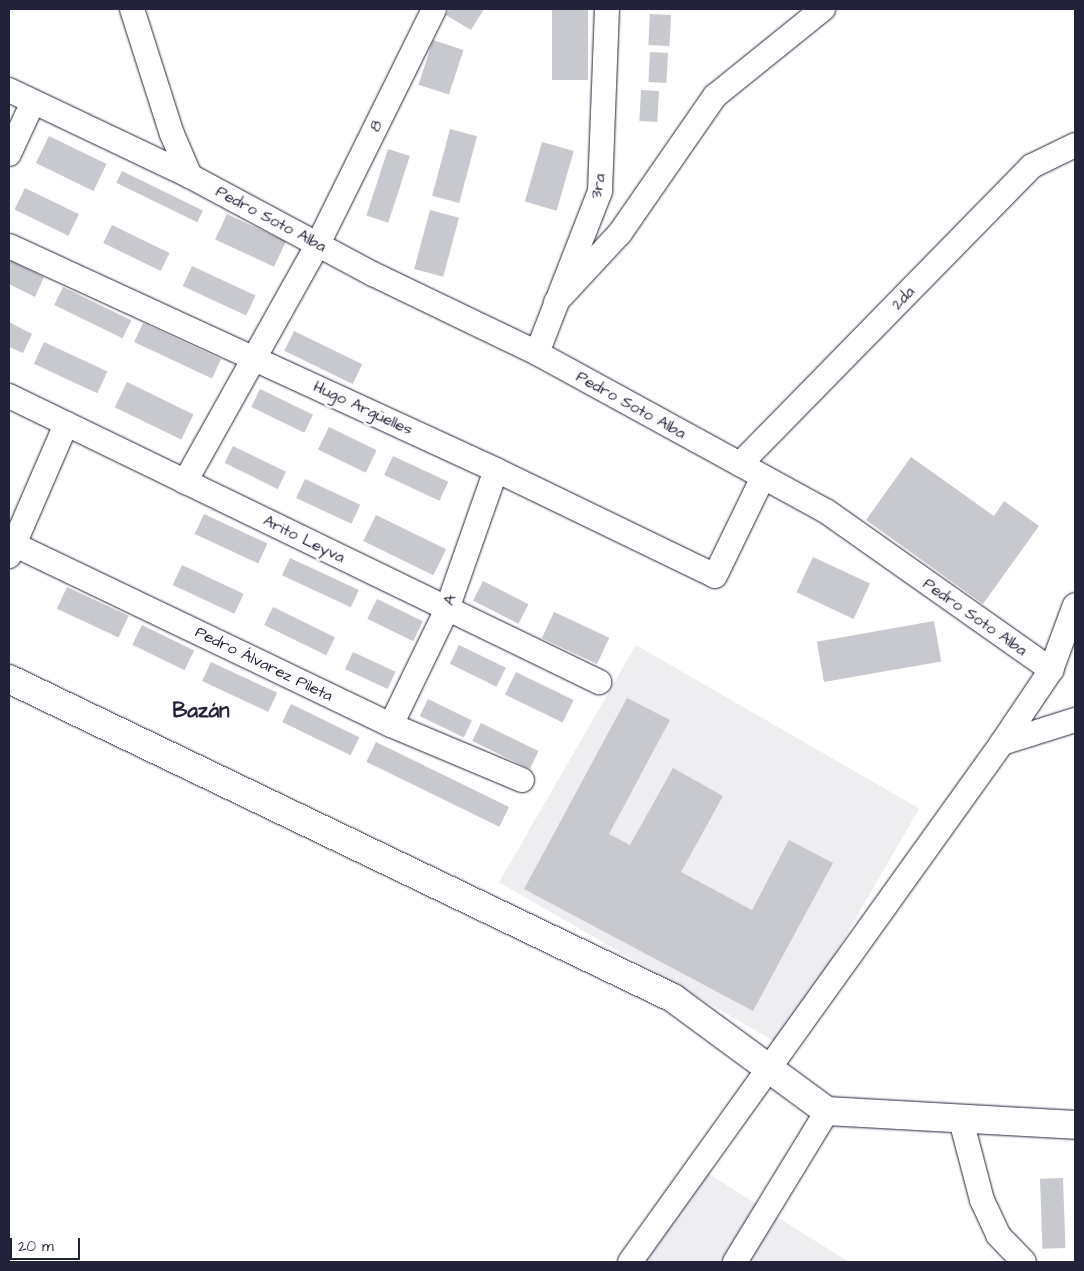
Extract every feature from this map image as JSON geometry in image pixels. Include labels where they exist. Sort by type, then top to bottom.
[{"type":"main road","points":[[9,679],[672,998],[827,1111],[1075,1125]]},
{"type":"street","points":[[132,9],[172,134],[190,176]]},
{"type":"street","name":"8","points":[[185,482],[256,359],[318,244],[434,9]]},
{"type":"street","name":"3ra","points":[[537,353],[600,191],[607,9]]},
{"type":"street","points":[[556,302],[620,233],[715,96],[823,9]]},
{"type":"street","name":"Pedro Soto Alba","points":[[9,90],[190,176],[373,274],[537,353],[826,511],[1051,670]]},
{"type":"street","points":[[9,154],[33,102]]},
{"type":"street","name":"2da","points":[[740,464],[1032,166],[1075,145]]},
{"type":"street","name":"Hugo Argüelles","points":[[9,246],[496,470],[715,576],[763,477]]},
{"type":"street","name":"Arito Leyva","points":[[9,396],[599,682]]},
{"type":"street","points":[[10,547],[66,424]]},
{"type":"street","name":"A","points":[[391,725],[447,609],[496,470]]},
{"type":"street","name":"Pedro Álvarez Pileta","points":[[10,547],[391,725],[522,780]]},
{"type":"street","points":[[630,1262],[1002,743],[1051,670],[1075,605]]},
{"type":"street","points":[[1002,743],[1075,720]]},
{"type":"street","points":[[735,1262],[827,1111]]},
{"type":"street","points":[[961,1120],[982,1200],[998,1235],[1024,1262]]},
{"type":"shaded area","points":[[636,645],[919,808],[782,1046],[499,882]]},
{"type":"shaded area","points":[[704,1171],[849,1262],[645,1262]]},
{"type":"building","points":[[450,9],[484,9],[471,30],[446,15]]},
{"type":"building","points":[[552,9],[588,9],[588,80],[552,80]]},
{"type":"building","points":[[650,14],[671,15],[669,46],[648,45]]},
{"type":"building","points":[[433,40],[463,50],[449,95],[418,85]]},
{"type":"building","points":[[650,52],[668,53],[666,83],[648,82]]},
{"type":"building","points":[[641,90],[659,91],[657,122],[639,121]]},
{"type":"building","points":[[450,129],[477,136],[459,203],[432,196]]},
{"type":"building","points":[[49,136],[107,164],[93,191],[36,163]]},
{"type":"building","points":[[542,142],[574,151],[557,211],[525,202]]},
{"type":"building","points":[[388,149],[410,156],[388,223],[366,216]]},
{"type":"building","points":[[122,171],[203,210],[197,222],[116,183]]},
{"type":"building","points":[[25,188],[79,214],[68,236],[14,210]]},
{"type":"building","points":[[430,210],[459,218],[443,277],[414,269]]},
{"type":"building","points":[[227,214],[286,241],[274,267],[215,239]]},
{"type":"building","points":[[112,225],[170,253],[161,271],[103,243]]},
{"type":"building","points":[[9,260],[44,277],[35,297],[9,284]]},
{"type":"building","points":[[192,266],[255,296],[246,316],[183,286]]},
{"type":"building","points":[[63,287],[131,320],[123,338],[54,305]]},
{"type":"building","points":[[9,322],[32,334],[23,353],[9,347]]},
{"type":"building","points":[[143,323],[221,359],[212,378],[134,342]]},
{"type":"building","points":[[294,331],[362,364],[353,384],[284,351]]},
{"type":"building","points":[[44,342],[107,372],[97,393],[34,364]]},
{"type":"building","points":[[127,382],[194,414],[181,440],[115,407]]},
{"type":"building","points":[[260,389],[313,415],[304,433],[251,407]]},
{"type":"building","points":[[329,427],[377,450],[366,473],[318,449]]},
{"type":"building","points":[[233,446],[286,472],[278,489],[225,463]]},
{"type":"building","points":[[393,456],[448,482],[439,501],[384,475]]},
{"type":"building","points":[[911,457],[994,516],[1004,501],[1039,526],[983,604],[866,520]]},
{"type":"building","points":[[305,479],[360,505],[351,524],[296,498]]},
{"type":"building","points":[[204,514],[267,544],[258,564],[195,534]]},
{"type":"building","points":[[376,515],[446,549],[433,575],[363,541]]},
{"type":"building","points":[[813,557],[870,584],[854,619],[797,592]]},
{"type":"building","points":[[290,558],[359,590],[351,607],[282,575]]},
{"type":"building","points":[[182,565],[244,594],[234,614],[173,585]]},
{"type":"building","points":[[483,581],[528,604],[518,624],[473,601]]},
{"type":"building","points":[[67,587],[129,616],[118,637],[57,609]]},
{"type":"building","points":[[377,599],[423,621],[413,641],[367,619]]},
{"type":"building","points":[[273,607],[335,637],[326,655],[264,625]]},
{"type":"building","points":[[554,612],[609,638],[597,664],[542,638]]},
{"type":"building","points":[[934,621],[941,661],[824,682],[817,642]]},
{"type":"building","points":[[142,625],[194,650],[184,670],[132,645]]},
{"type":"building","points":[[459,645],[506,668],[497,687],[450,664]]},
{"type":"building","points":[[353,652],[396,672],[388,689],[345,669]]},
{"type":"building","points":[[211,662],[277,693],[268,712],[202,681]]},
{"type":"building","points":[[516,672],[574,700],[563,723],[505,694]]},
{"type":"building","points":[[627,698],[670,720],[609,834],[630,845],[673,768],[723,796],[681,872],[752,910],[789,840],[833,863],[753,1011],[524,889]]},
{"type":"building","points":[[428,699],[472,720],[464,738],[420,716]]},
{"type":"building","points":[[291,704],[359,737],[351,755],[282,722]]},
{"type":"building","points":[[481,723],[539,751],[530,769],[472,741]]},
{"type":"building","points":[[376,742],[509,807],[499,827],[366,762]]},
{"type":"building","points":[[1063,1178],[1065,1248],[1042,1249],[1040,1179]]},
{"type":"district","name":"Bazán","points":[[201,711]]}]
